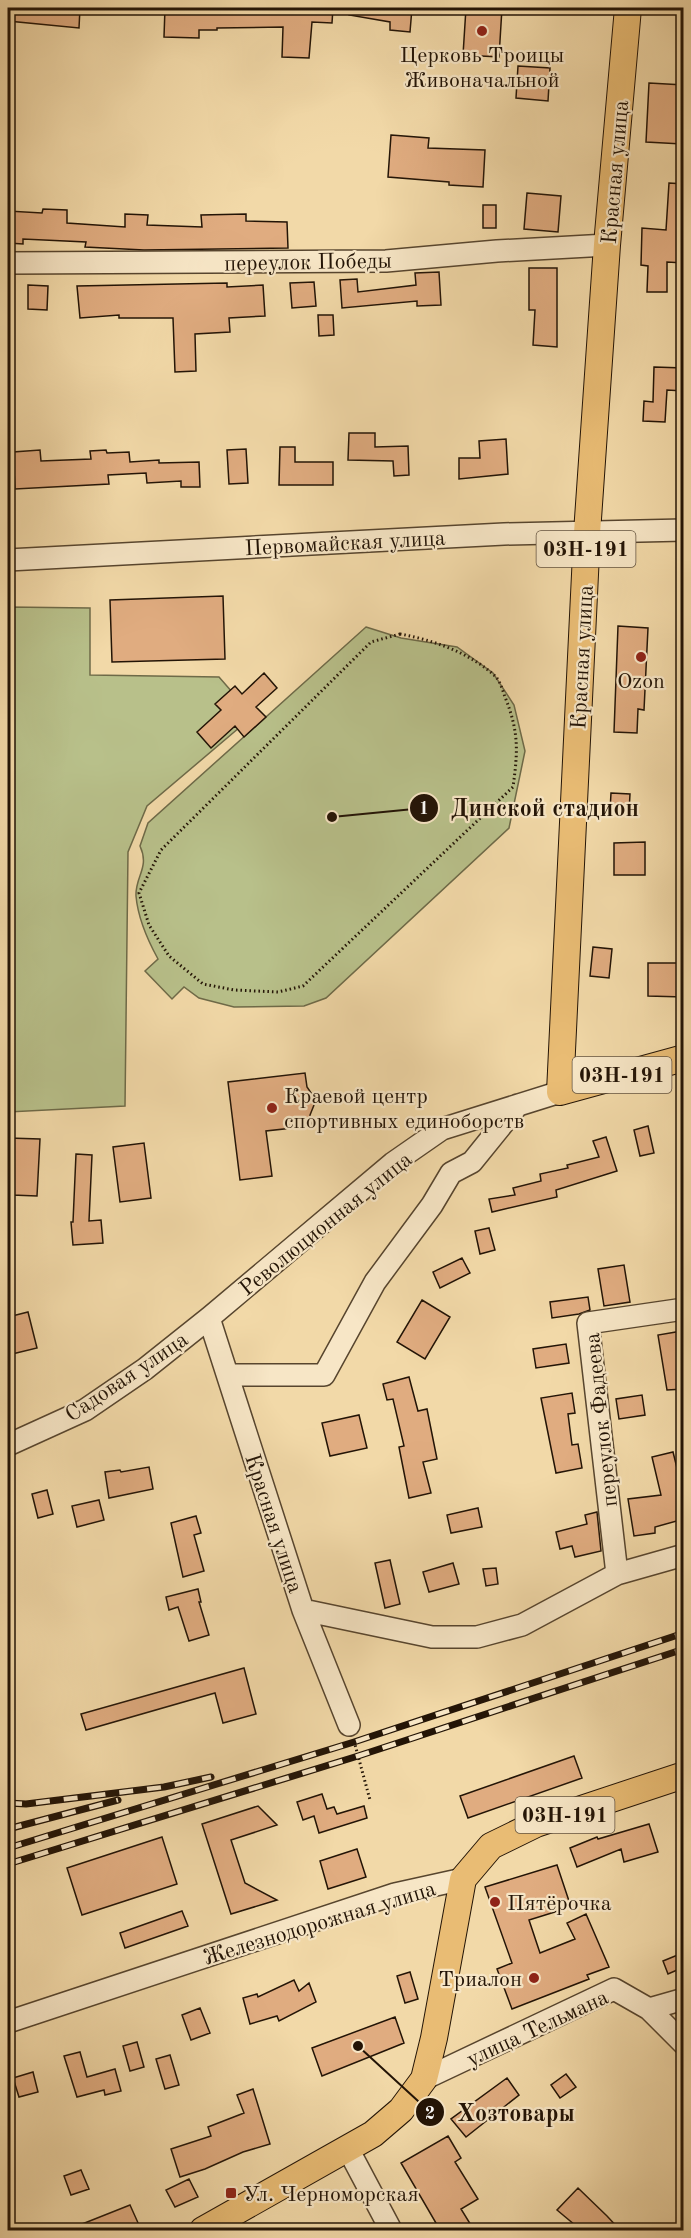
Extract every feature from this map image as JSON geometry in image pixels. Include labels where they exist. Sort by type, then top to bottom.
[{"type":"main road","name":"Красная улица","points":[[560,1092],[586,533],[607,245],[628,8]]},
{"type":"main road","name":"Революционная улица","points":[[560,1092],[684,1058]]},
{"type":"main road","name":"Железнодорожная улица","points":[[463,1879],[491,1846],[536,1824],[684,1775]]},
{"type":"main road","name":"улица Тельмана","points":[[203,2230],[373,2134],[401,2110],[424,2079],[434,2038],[463,1879]]},
{"type":"street","name":"переулок Победы","points":[[8,263],[386,261],[497,251],[607,245]]},
{"type":"street","name":"Первомайская улица","points":[[8,560],[504,534],[684,530]]},
{"type":"street","name":"Революционная улица","points":[[209,1318],[393,1163],[442,1129],[560,1092]]},
{"type":"street","points":[[228,1375],[324,1375],[375,1282],[432,1205],[451,1173],[472,1162],[518,1105]]},
{"type":"street","name":"переулок Фадеева","points":[[617,1574],[588,1323],[684,1309]]},
{"type":"street","name":"Красная улица","points":[[209,1318],[303,1610],[349,1725]]},
{"type":"street","name":"Садовая улица","points":[[8,1445],[85,1410],[145,1369],[209,1318]]},
{"type":"street","points":[[303,1610],[432,1637],[477,1637],[522,1624],[617,1574],[684,1555]]},
{"type":"street","name":"Железнодорожная улица","points":[[8,2022],[395,1894],[463,1879]]},
{"type":"street","name":"улица Тельмана","points":[[424,2079],[614,1989],[649,2009]]},
{"type":"street","points":[[684,1999],[649,2009],[684,2044]]},
{"type":"street","points":[[348,2149],[392,2230]]},
{"type":"path","points":[[400,634],[420,638],[463,655],[497,678],[512,716],[518,750],[513,787],[303,986],[278,992],[234,990],[203,984],[169,956],[149,925],[139,893],[161,850],[371,642],[400,634]]},
{"type":"path","points":[[349,1725],[370,1800]]},
{"type":"green space","points":[[8,607],[90,608],[90,675],[219,677],[253,716],[147,806],[128,852],[125,1106],[8,1112]]},
{"type":"green space","points":[[366,627],[401,638],[457,647],[493,673],[514,705],[525,751],[509,828],[326,998],[304,1006],[234,1007],[199,998],[184,987],[172,999],[145,971],[158,959],[144,929],[136,896],[143,866],[140,846],[148,823]]},
{"type":"building","points":[[8,8],[80,8],[79,28],[8,21]]},
{"type":"building","points":[[165,8],[333,8],[332,23],[312,22],[309,58],[282,57],[283,27],[217,28],[217,30],[199,30],[199,38],[164,37]]},
{"type":"building","points":[[350,8],[412,8],[410,32],[390,30],[390,22],[349,15]]},
{"type":"building","name":"Церковь Троицы Живоначальной","points":[[466,8],[502,8],[499,57],[463,55]]},
{"type":"building","points":[[518,66],[550,68],[548,101],[516,98]]},
{"type":"building","points":[[649,83],[684,85],[682,144],[646,142]]},
{"type":"building","points":[[391,135],[429,138],[428,148],[485,150],[483,187],[388,177]]},
{"type":"building","points":[[669,183],[684,184],[684,263],[667,262],[667,292],[647,292],[648,266],[641,265],[642,228],[666,230]]},
{"type":"building","points":[[527,193],[561,196],[558,232],[524,229]]},
{"type":"building","points":[[483,205],[496,205],[496,228],[483,228]]},
{"type":"building","points":[[43,209],[67,210],[67,223],[125,227],[125,214],[148,215],[147,225],[202,227],[201,215],[246,214],[246,221],[287,222],[288,248],[144,250],[85,247],[86,242],[23,239],[23,244],[8,243],[8,211],[42,213]]},
{"type":"building","points":[[529,268],[557,268],[557,347],[533,345],[535,310],[529,310]]},
{"type":"building","points":[[439,272],[441,305],[417,306],[417,301],[342,308],[340,280],[357,279],[358,292],[416,285],[415,273]]},
{"type":"building","points":[[314,282],[316,306],[292,308],[290,283]]},
{"type":"building","points":[[227,283],[227,287],[263,285],[265,316],[229,318],[230,332],[195,334],[196,371],[175,372],[173,318],[119,318],[119,315],[80,318],[77,286]]},
{"type":"building","points":[[28,285],[48,286],[47,310],[28,309]]},
{"type":"building","points":[[318,315],[333,315],[334,335],[319,336]]},
{"type":"building","points":[[654,367],[684,368],[684,391],[667,390],[665,422],[643,421],[644,401],[653,402]]},
{"type":"building","points":[[349,433],[375,433],[375,447],[408,446],[409,475],[394,476],[393,461],[348,460]]},
{"type":"building","points":[[506,439],[508,474],[459,479],[459,458],[480,458],[479,441]]},
{"type":"building","points":[[280,447],[295,447],[295,462],[333,462],[333,485],[279,485]]},
{"type":"building","points":[[246,449],[248,483],[229,484],[227,450]]},
{"type":"building","points":[[40,450],[41,461],[91,459],[90,451],[106,450],[107,453],[129,452],[130,462],[159,460],[159,463],[199,462],[200,487],[181,487],[181,481],[147,483],[146,473],[108,475],[109,484],[15,489],[13,452]]},
{"type":"building","points":[[223,596],[225,659],[112,662],[110,600]]},
{"type":"building","points":[[618,626],[648,628],[644,710],[638,709],[637,733],[614,732]]},
{"type":"building","points":[[264,673],[277,688],[256,707],[266,717],[244,737],[235,726],[211,748],[197,732],[221,710],[215,704],[235,686],[242,694]]},
{"type":"building","points":[[611,793],[630,794],[629,812],[610,811]]},
{"type":"building","points":[[645,842],[645,875],[614,875],[614,843]]},
{"type":"building","points":[[593,947],[612,949],[609,978],[590,976]]},
{"type":"building","points":[[648,963],[684,963],[684,997],[648,996]]},
{"type":"building","name":"Краевой центр спортивных единоборств","points":[[305,1073],[307,1087],[316,1100],[310,1115],[311,1126],[266,1131],[272,1176],[240,1180],[228,1082]]},
{"type":"building","points":[[648,1126],[654,1153],[640,1156],[634,1130]]},
{"type":"building","points":[[606,1137],[617,1171],[556,1190],[557,1197],[492,1212],[489,1199],[515,1195],[513,1188],[541,1181],[540,1174],[568,1168],[567,1165],[599,1157],[593,1141]]},
{"type":"building","points":[[8,1138],[40,1139],[37,1196],[12,1195],[13,1175],[8,1174]]},
{"type":"building","points":[[144,1143],[151,1198],[120,1202],[113,1147]]},
{"type":"building","points":[[76,1154],[92,1155],[89,1221],[101,1220],[103,1243],[73,1245],[71,1222],[73,1222]]},
{"type":"building","points":[[489,1228],[495,1250],[480,1254],[475,1231]]},
{"type":"building","points":[[462,1258],[470,1273],[440,1288],[433,1272]]},
{"type":"building","points":[[624,1265],[630,1302],[604,1306],[598,1269]]},
{"type":"building","points":[[588,1297],[590,1310],[552,1318],[550,1302]]},
{"type":"building","points":[[422,1300],[450,1317],[425,1359],[397,1342]]},
{"type":"building","points":[[28,1312],[37,1348],[8,1355],[8,1317]]},
{"type":"building","points":[[682,1331],[684,1389],[667,1390],[658,1335]]},
{"type":"building","points":[[566,1344],[569,1363],[536,1368],[533,1349]]},
{"type":"building","points":[[409,1377],[418,1411],[427,1409],[437,1459],[423,1462],[431,1493],[409,1498],[399,1447],[404,1446],[393,1399],[387,1400],[383,1384]]},
{"type":"building","points":[[572,1393],[575,1413],[568,1414],[572,1445],[578,1444],[582,1468],[556,1473],[541,1398]]},
{"type":"building","points":[[642,1395],[645,1415],[619,1419],[616,1399]]},
{"type":"building","points":[[359,1415],[367,1448],[330,1456],[322,1423]]},
{"type":"building","points":[[673,1452],[684,1496],[684,1519],[655,1527],[655,1533],[634,1536],[628,1499],[661,1495],[652,1457]]},
{"type":"building","points":[[149,1467],[153,1489],[109,1498],[105,1472],[120,1470],[121,1472]]},
{"type":"building","points":[[47,1490],[53,1514],[38,1518],[32,1494]]},
{"type":"building","points":[[99,1500],[104,1520],[77,1527],[72,1506]]},
{"type":"building","points":[[478,1508],[482,1527],[451,1533],[447,1515]]},
{"type":"building","points":[[597,1512],[601,1551],[575,1557],[572,1546],[560,1549],[556,1532],[587,1524],[585,1515]]},
{"type":"building","points":[[196,1516],[201,1533],[194,1535],[204,1571],[183,1577],[171,1523]]},
{"type":"building","points":[[390,1560],[400,1604],[385,1608],[375,1563]]},
{"type":"building","points":[[453,1563],[459,1584],[429,1592],[423,1572]]},
{"type":"building","points":[[496,1568],[498,1584],[486,1586],[483,1569]]},
{"type":"building","points":[[198,1589],[201,1602],[199,1602],[209,1635],[189,1641],[178,1607],[169,1610],[166,1597]]},
{"type":"building","points":[[244,1668],[256,1714],[223,1723],[215,1693],[86,1730],[81,1714]]},
{"type":"building","points":[[574,1756],[582,1778],[468,1818],[460,1796]]},
{"type":"building","points":[[322,1794],[327,1809],[334,1807],[337,1814],[364,1806],[367,1818],[319,1833],[314,1816],[303,1820],[297,1802]]},
{"type":"building","points":[[258,1806],[277,1825],[231,1840],[245,1883],[277,1900],[231,1914],[202,1824]]},
{"type":"building","points":[[649,1824],[658,1852],[624,1862],[621,1849],[577,1867],[570,1848],[597,1837],[598,1839]]},
{"type":"building","points":[[162,1837],[177,1884],[82,1915],[67,1868]]},
{"type":"building","points":[[357,1849],[366,1877],[328,1889],[320,1861]]},
{"type":"building","points":[[557,1865],[571,1907],[529,1920],[540,1953],[575,1939],[567,1923],[586,1914],[609,1967],[587,1975],[589,1979],[512,2009],[497,1969],[512,1963],[485,1887]]},
{"type":"building","points":[[182,1911],[188,1926],[125,1948],[120,1933]]},
{"type":"building","points":[[680,1954],[684,1967],[668,1974],[663,1961]]},
{"type":"building","points":[[410,1972],[418,1999],[405,2003],[397,1976]]},
{"type":"building","points":[[294,1980],[299,1991],[309,1983],[316,2002],[279,2021],[277,2016],[250,2024],[243,1998],[257,1994],[258,1997]]},
{"type":"building","points":[[200,2008],[210,2033],[191,2040],[182,2015]]},
{"type":"building","points":[[395,2017],[404,2043],[322,2076],[312,2048]]},
{"type":"building","points":[[137,2042],[144,2067],[130,2071],[123,2046]]},
{"type":"building","points":[[80,2052],[87,2077],[115,2069],[121,2091],[105,2095],[104,2090],[77,2097],[64,2056]]},
{"type":"building","points":[[170,2055],[179,2085],[165,2089],[156,2059]]},
{"type":"building","points":[[33,2072],[38,2092],[19,2097],[13,2078]]},
{"type":"building","points":[[566,2074],[576,2087],[560,2098],[551,2085]]},
{"type":"building","points":[[507,2078],[519,2095],[466,2137],[451,2119]]},
{"type":"building","points":[[253,2089],[270,2144],[180,2177],[171,2149],[211,2136],[208,2127],[244,2113],[237,2095]]},
{"type":"building","points":[[448,2136],[461,2158],[455,2162],[478,2199],[461,2209],[474,2230],[440,2230],[401,2163]]},
{"type":"building","points":[[81,2170],[89,2189],[71,2195],[64,2176]]},
{"type":"building","points":[[189,2179],[198,2197],[175,2207],[166,2190]]},
{"type":"building","points":[[578,2188],[620,2230],[581,2230],[557,2210]]},
{"type":"building","points":[[130,2205],[139,2225],[127,2230],[67,2230]]},
{"type":"railway","points":[[8,1848],[354,1742],[684,1633]]},
{"type":"railway","points":[[8,1864],[358,1756],[684,1649]]},
{"type":"railway","points":[[8,1803],[26,1804],[164,1787],[211,1777]]},
{"type":"railway","points":[[8,1829],[118,1800]]},
{"type":"place","name":"Церковь Троицы Живоначальной","points":[[482,31]]},
{"type":"place","name":"Ozon","points":[[641,657]]},
{"type":"place","name":"Динской стадион","points":[[332,817]]},
{"type":"place","name":"Краевой центр спортивных единоборств","points":[[272,1108]]},
{"type":"place","name":"Пятёрочка","points":[[495,1902]]},
{"type":"place","name":"Триалон","points":[[534,1978]]},
{"type":"place","name":"Хозтовары","points":[[358,2046]]},
{"type":"place","name":"Ул. Черноморская","points":[[231,2193]]}]
